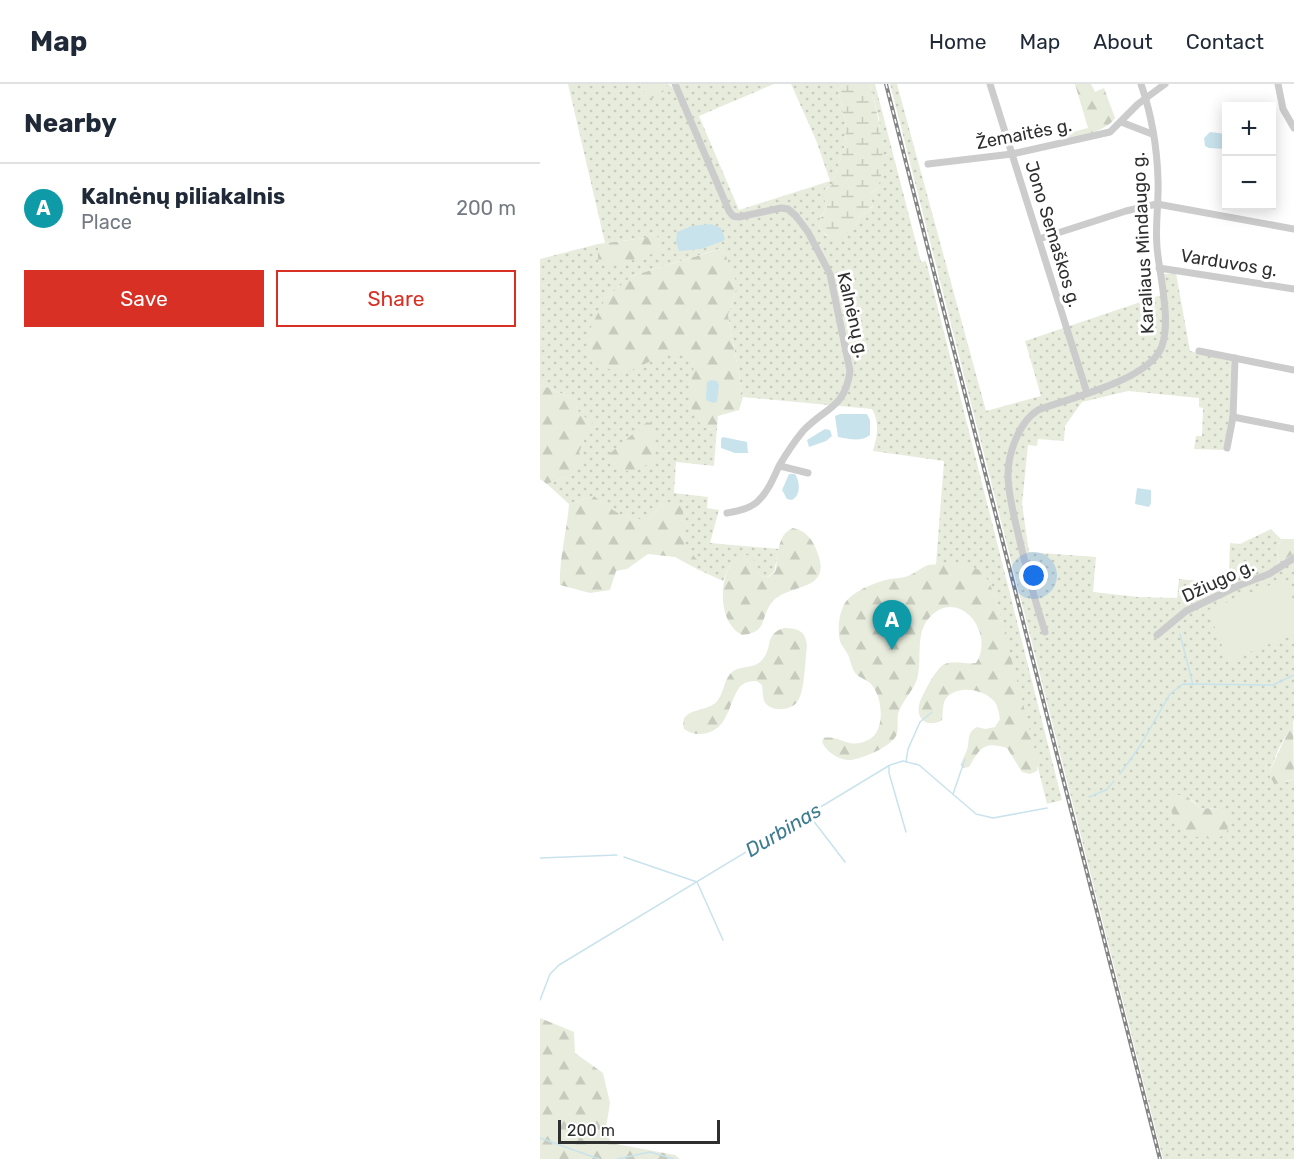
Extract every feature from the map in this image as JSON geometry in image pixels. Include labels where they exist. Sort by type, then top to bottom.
[{"type":"street","name":"Kalnėnų g.","points":[[675,84],[733,216],[739,218],[781,208],[788,209],[808,232],[830,274],[850,371],[848,386],[841,400],[804,430],[780,466],[766,493],[756,504],[743,510],[727,513]]},
{"type":"street","name":"Jono Semaškos g.","points":[[990,84],[1087,393]]},
{"type":"street","name":"Karaliaus Mindaugo g.","points":[[1045,632],[1030,586],[1009,483],[1010,462],[1019,431],[1028,416],[1038,410],[1087,393],[1142,369],[1159,353],[1163,342],[1165,324],[1156,222],[1158,178],[1146,97],[1141,84]]},
{"type":"street","name":"Žemaitės g.","points":[[927,164],[1012,154],[1110,132],[1146,97],[1165,84]]},
{"type":"street","points":[[1278,84],[1283,109],[1294,128]]},
{"type":"street","points":[[1120,122],[1152,134]]},
{"type":"street","points":[[1038,239],[1126,211],[1157,204],[1294,229]]},
{"type":"street","name":"Varduvos g.","points":[[1159,268],[1294,289]]},
{"type":"street","points":[[1199,351],[1294,370]]},
{"type":"street","points":[[1227,448],[1233,417],[1236,358]]},
{"type":"street","points":[[1233,417],[1294,429]]},
{"type":"street","points":[[780,466],[808,473]]},
{"type":"street","name":"Džiugo g.","points":[[1157,635],[1186,611],[1269,574],[1294,558]]},
{"type":"green space","points":[[568,84],[640,84],[644,94],[661,95],[669,84],[673,88],[678,84],[774,84],[699,116],[739,210],[830,181],[816,140],[791,84],[844,84],[838,89],[846,127],[845,145],[832,185],[825,189],[824,198],[827,207],[820,218],[819,226],[826,236],[856,225],[860,216],[873,206],[870,194],[878,188],[882,152],[879,119],[870,84],[875,84],[921,262],[926,261],[1062,800],[1047,804],[996,599],[991,587],[980,572],[974,568],[936,565],[944,461],[873,451],[877,425],[872,409],[743,397],[728,315],[736,289],[724,252],[719,249],[632,276],[605,299],[655,359],[679,351],[693,360],[695,371],[690,389],[708,430],[717,428],[714,466],[676,462],[674,493],[708,497],[707,508],[719,510],[710,543],[779,549],[774,572],[767,577],[761,576],[754,561],[730,565],[723,581],[695,568],[697,561],[683,544],[683,511],[663,503],[649,519],[633,518],[613,511],[594,496],[569,504],[547,484],[565,477],[579,452],[580,415],[576,400],[540,384],[540,259],[598,244],[598,260],[661,241],[651,234],[645,238],[605,243]]},
{"type":"green space","points":[[640,84],[669,84],[661,95],[654,99],[644,94]]},
{"type":"green space","points":[[844,84],[870,84],[881,136],[883,162],[878,188],[870,194],[873,205],[840,239],[826,235],[818,222],[827,207],[822,192],[832,185],[845,145],[846,127],[838,89]]},
{"type":"green space","points":[[890,84],[897,84],[986,411],[1041,396],[1025,341],[1164,294],[1164,274],[1176,273],[1190,351],[1231,361],[1230,422],[1225,450],[1194,449],[1196,436],[1202,436],[1203,408],[1199,407],[1199,398],[1128,391],[1082,402],[1065,426],[1064,441],[1038,439],[1037,446],[1028,445],[1022,504],[1029,552],[1096,557],[1093,592],[1177,598],[1179,579],[1220,583],[1229,571],[1230,543],[1240,544],[1271,529],[1281,539],[1277,550],[1279,562],[1294,554],[1294,720],[1270,771],[1287,782],[1294,779],[1294,1159],[1163,1159]],"holes":[[[1191,799],[1200,808],[1221,809],[1184,830]]]},
{"type":"green space","points":[[1075,84],[1091,84],[1095,92],[1104,88],[1115,118],[1098,130],[1063,139],[1062,135],[1088,128]]},
{"type":"green space","points":[[651,234],[656,235],[661,241],[662,251],[615,265],[598,260],[598,244],[645,238]]},
{"type":"green space","points":[[720,249],[724,252],[736,281],[736,289],[728,315],[743,397],[739,410],[718,416],[717,428],[708,430],[699,422],[691,407],[690,385],[693,360],[679,352],[655,359],[628,372],[596,367],[587,356],[588,333],[605,299],[632,276]]},
{"type":"green space","points":[[540,384],[576,400],[578,411],[593,421],[579,452],[583,463],[565,477],[547,484],[540,479]]},
{"type":"green space","points":[[647,422],[652,424],[654,433],[653,460],[633,472],[610,465],[608,455]]},
{"type":"green space","points":[[594,496],[619,514],[640,519],[649,519],[663,503],[678,502],[683,511],[684,544],[698,561],[695,568],[675,557],[648,554],[627,569],[616,571],[610,590],[590,593],[560,585],[569,504]]},
{"type":"green space","points":[[793,528],[807,535],[812,541],[820,563],[820,573],[816,580],[774,600],[760,627],[751,633],[742,635],[732,626],[725,614],[723,599],[727,571],[740,555],[749,556],[761,576],[768,577],[775,572],[781,541]]},
{"type":"green space","points":[[1281,539],[1294,539],[1294,554],[1279,562],[1277,550]]},
{"type":"green space","points":[[928,565],[967,565],[986,577],[996,599],[1038,762],[1037,771],[1030,774],[1022,772],[1007,748],[993,745],[983,748],[969,767],[964,768],[961,765],[971,732],[977,727],[985,729],[995,727],[1000,719],[995,703],[984,694],[971,690],[952,693],[944,702],[942,720],[928,723],[922,719],[919,705],[936,672],[943,665],[951,662],[976,663],[981,651],[978,627],[962,610],[952,607],[941,609],[925,623],[920,638],[917,679],[899,711],[895,738],[883,748],[852,760],[839,758],[832,754],[822,742],[824,738],[835,738],[849,743],[861,743],[874,736],[880,722],[880,705],[875,690],[856,674],[840,641],[840,618],[843,607],[849,598],[868,586],[908,576]]},
{"type":"green space","points":[[1285,579],[1294,602],[1294,634],[1228,661],[1208,610]]},
{"type":"green space","points":[[784,628],[800,631],[805,637],[807,646],[804,680],[797,703],[789,708],[774,709],[764,700],[762,685],[757,681],[749,682],[743,684],[735,694],[720,726],[707,733],[698,734],[684,729],[685,717],[718,700],[732,672],[759,663],[766,655],[773,634]]},
{"type":"green space","points":[[1293,720],[1294,779],[1280,784],[1274,783],[1270,777],[1270,771]]},
{"type":"green space","points":[[1185,795],[1200,808],[1221,809],[1227,812],[1229,821],[1227,832],[1219,837],[1210,838],[1197,837],[1186,832],[1169,807],[1170,798]]},
{"type":"green space","points":[[540,1018],[574,1032],[575,1053],[603,1073],[610,1103],[606,1127],[611,1143],[675,1155],[680,1159],[540,1159]]},
{"type":"water","points":[[1210,132],[1222,134],[1222,149],[1205,146],[1204,138]]},
{"type":"water","points":[[711,224],[721,228],[725,239],[723,241],[701,249],[679,251],[676,242],[677,232],[692,226]]},
{"type":"water","points":[[717,381],[719,385],[717,402],[713,403],[706,400],[707,382]]},
{"type":"water","points":[[867,414],[870,420],[870,435],[859,439],[838,437],[835,416]]},
{"type":"water","points":[[825,429],[830,430],[832,436],[826,441],[809,447],[807,440]]},
{"type":"water","points":[[723,437],[747,442],[748,453],[735,453],[721,448]]},
{"type":"water","points":[[789,474],[795,474],[799,484],[797,495],[792,500],[787,499],[782,490]]},
{"type":"water","points":[[1137,488],[1151,490],[1149,507],[1135,504]]},
{"type":"waterway","points":[[1180,634],[1193,685]]},
{"type":"waterway","name":"Durbinas","points":[[1120,774],[1140,746],[1170,694],[1183,684],[1273,685],[1294,675]]},
{"type":"waterway","points":[[906,762],[908,749],[920,722],[932,712]]},
{"type":"waterway","points":[[953,794],[965,759]]},
{"type":"waterway","name":"Durbinas","points":[[540,1000],[550,974],[559,965],[890,765],[903,761],[919,765],[976,814],[993,818],[1047,808]]},
{"type":"waterway","points":[[889,766],[906,832]]},
{"type":"waterway","name":"Durbinas","points":[[1089,797],[1106,790],[1114,781]]},
{"type":"waterway","points":[[809,815],[845,862]]},
{"type":"waterway","points":[[540,858],[617,855]]},
{"type":"waterway","points":[[624,857],[697,882],[723,940]]},
{"type":"waterway","name":"Durbinas","points":[[540,1138],[599,1159]]},
{"type":"waterway","name":"Durbinas","points":[[617,1159],[650,1152],[674,1159]]},
{"type":"railway","points":[[886,84],[1160,1159]]},
{"type":"place","name":"Kalnėnų piliakalnis","points":[[892,650]]}]
